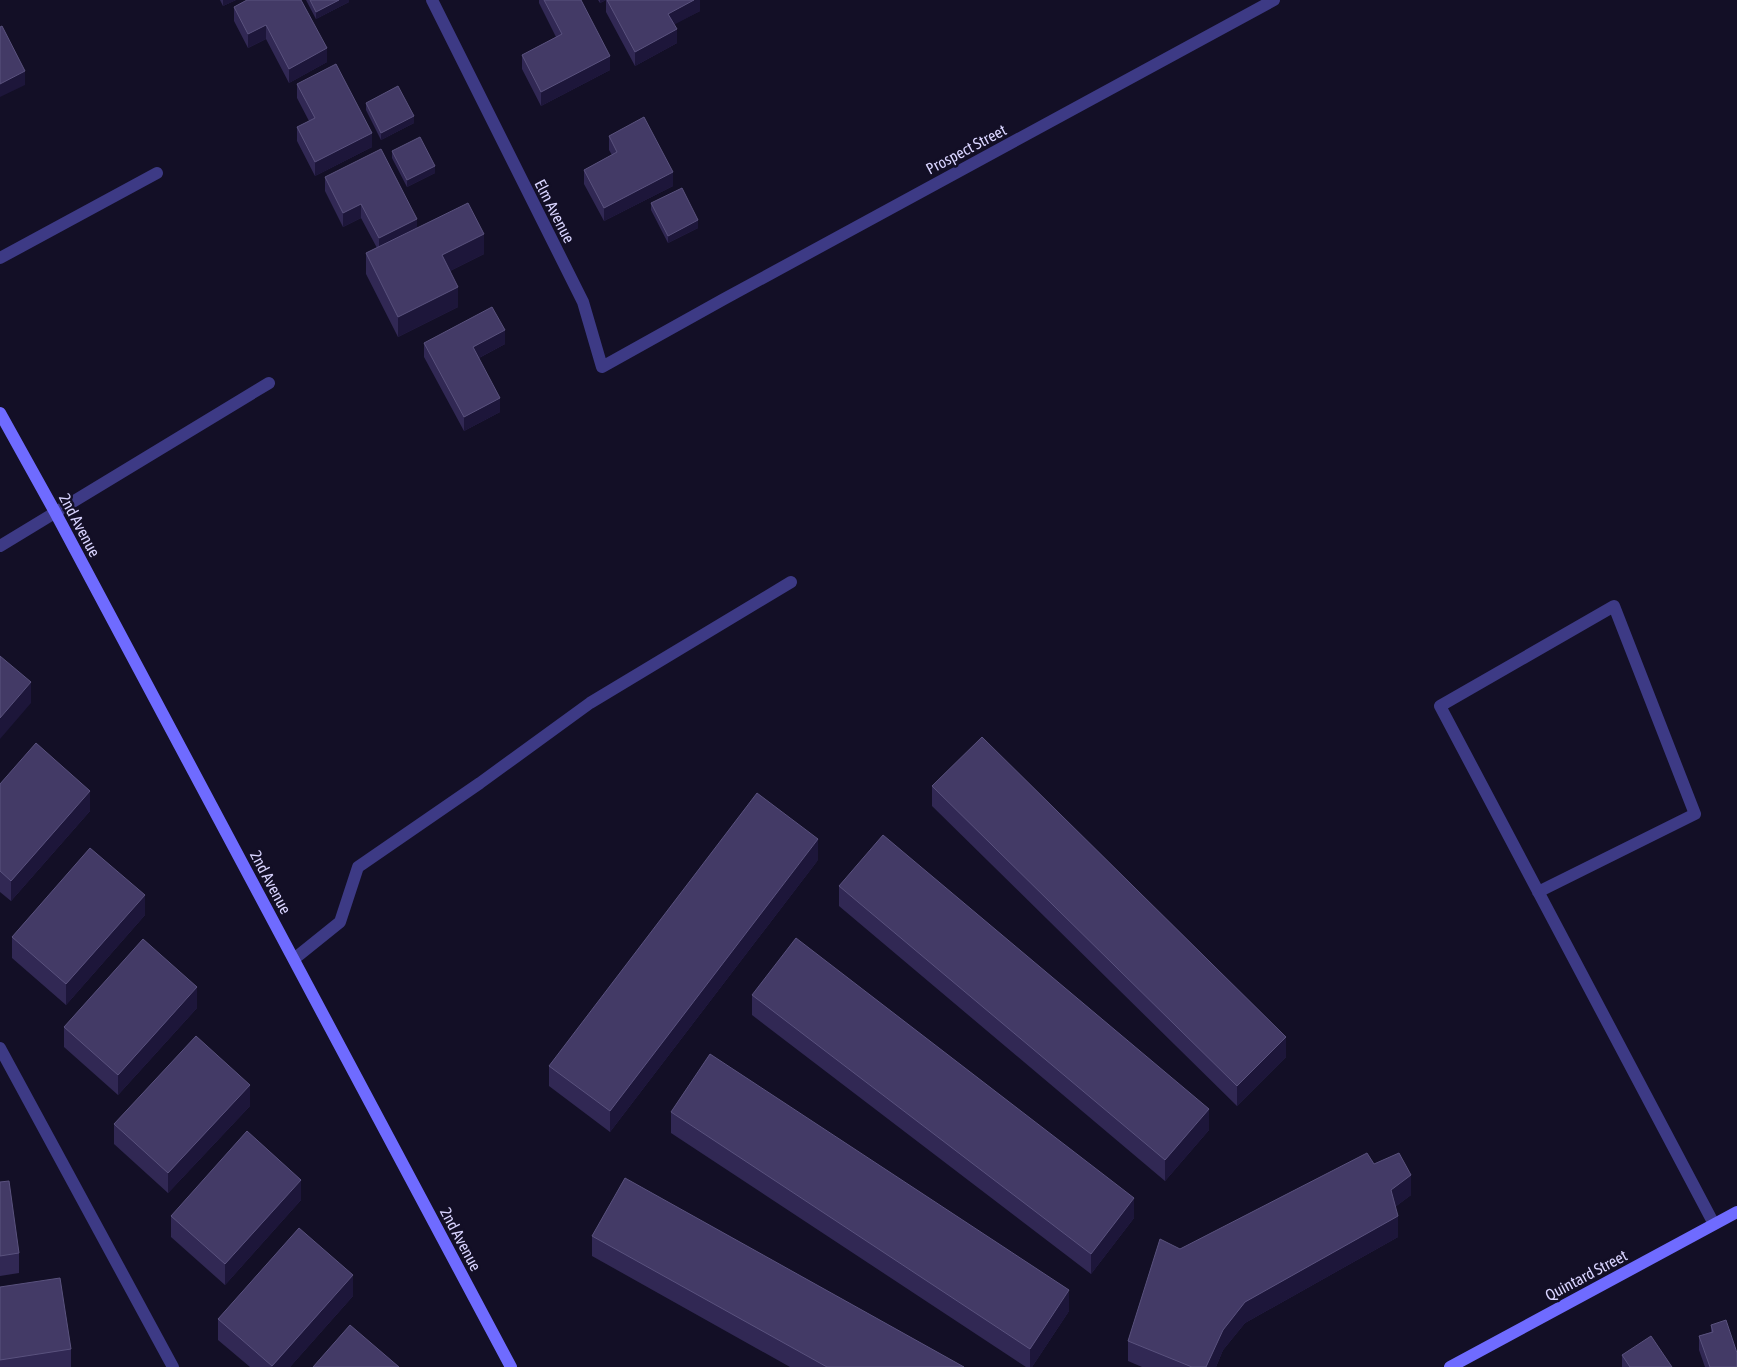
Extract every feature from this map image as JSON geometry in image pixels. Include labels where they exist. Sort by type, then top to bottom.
[{"type":"street","name":"Elm Avenue","points":[[432,0],[583,302],[602,367],[673,327]]},
{"type":"street","name":"Prospect Street","points":[[673,327],[1274,0]]},
{"type":"street","points":[[0,258],[157,172]]},
{"type":"street","points":[[0,546],[269,384]]},
{"type":"street","name":"2nd Avenue","points":[[0,413],[55,512],[511,1367]]},
{"type":"street","points":[[294,959],[340,922],[358,867],[590,704],[791,582]]},
{"type":"street","points":[[1538,892],[1695,814],[1614,606],[1440,706],[1538,892],[1714,1224]]},
{"type":"street","points":[[0,1048],[173,1367]]},
{"type":"street","name":"Quintard Street","points":[[1450,1367],[1737,1212]]},
{"type":"building","points":[[247,0],[301,0],[327,48],[289,69],[266,25],[248,34],[234,7]]},
{"type":"building","points":[[310,0],[339,0],[316,12]]},
{"type":"building","points":[[544,0],[581,0],[610,56],[541,92],[522,55],[562,34]]},
{"type":"building","points":[[607,0],[694,0],[668,14],[677,29],[635,52]]},
{"type":"building","points":[[2,26],[25,71],[0,84],[0,27]]},
{"type":"building","points":[[336,64],[372,133],[315,162],[297,127],[315,118],[297,84]]},
{"type":"building","points":[[398,86],[414,116],[381,133],[366,103]]},
{"type":"building","points":[[644,117],[673,172],[604,208],[584,170],[617,152],[609,136]]},
{"type":"building","points":[[420,137],[435,166],[407,180],[392,151]]},
{"type":"building","points":[[381,149],[417,219],[379,238],[361,204],[343,213],[325,177]]},
{"type":"building","points":[[682,188],[698,220],[668,236],[651,203]]},
{"type":"building","points":[[468,203],[484,234],[442,255],[458,287],[398,317],[366,253]]},
{"type":"building","points":[[492,307],[505,330],[473,347],[500,398],[464,417],[424,343]]},
{"type":"building","points":[[0,656],[31,682],[0,718]]},
{"type":"building","points":[[982,737],[1286,1037],[1237,1086],[932,786]]},
{"type":"building","points":[[36,743],[90,791],[11,881],[0,871],[0,784]]},
{"type":"building","points":[[757,793],[818,839],[610,1111],[549,1066]]},
{"type":"building","points":[[883,835],[1209,1109],[1165,1160],[839,886]]},
{"type":"building","points":[[90,848],[145,895],[66,984],[12,937]]},
{"type":"building","points":[[796,938],[1134,1198],[1091,1254],[752,995]]},
{"type":"building","points":[[143,939],[197,987],[118,1075],[64,1027]]},
{"type":"building","points":[[196,1036],[250,1085],[168,1173],[114,1124]]},
{"type":"building","points":[[710,1054],[1069,1290],[1030,1349],[671,1112]]},
{"type":"building","points":[[247,1131],[301,1180],[225,1264],[171,1216]]},
{"type":"building","points":[[1367,1153],[1374,1164],[1399,1153],[1411,1175],[1391,1190],[1398,1216],[1245,1302],[1223,1330],[1206,1367],[1192,1367],[1128,1341],[1160,1239],[1180,1249]]},
{"type":"building","points":[[625,1178],[964,1367],[827,1367],[592,1236]]},
{"type":"building","points":[[9,1181],[19,1253],[0,1256],[0,1182]]},
{"type":"building","points":[[299,1228],[353,1275],[272,1366],[218,1319]]},
{"type":"building","points":[[60,1278],[71,1349],[0,1360],[0,1287]]},
{"type":"building","points":[[1726,1320],[1737,1353],[1737,1367],[1710,1367],[1699,1336],[1713,1332],[1711,1325]]},
{"type":"building","points":[[350,1325],[399,1367],[313,1367]]},
{"type":"building","points":[[1651,1336],[1672,1367],[1630,1367],[1622,1355]]}]
